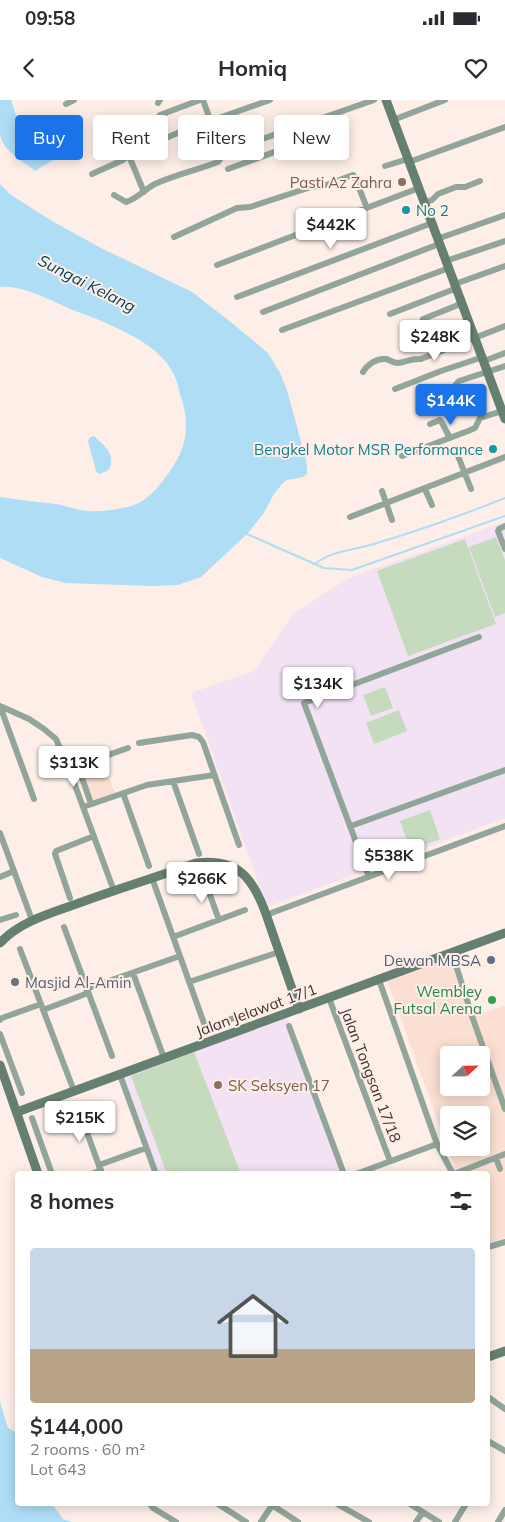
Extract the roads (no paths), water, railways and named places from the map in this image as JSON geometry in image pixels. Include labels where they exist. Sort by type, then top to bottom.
[{"type":"street","points":[[66,104],[74,100]]},
{"type":"street","points":[[160,115],[202,100],[208,115]]},
{"type":"street","points":[[227,115],[270,100]]},
{"type":"street","points":[[332,115],[374,100]]},
{"type":"street","points":[[386,100],[504,413],[480,418],[475,428],[402,456]]},
{"type":"street","points":[[393,120],[445,100]]},
{"type":"street","points":[[385,166],[409,160],[505,127]]},
{"type":"street","points":[[228,169],[274,152]]},
{"type":"street","points":[[92,174],[121,160]]},
{"type":"street","points":[[131,160],[144,192]]},
{"type":"street","points":[[114,195],[126,202],[153,185],[220,160]]},
{"type":"street","points":[[174,237],[237,208],[250,206],[311,187],[326,185],[353,175],[368,208]]},
{"type":"street","points":[[424,203],[432,200],[438,194],[480,181]]},
{"type":"street","points":[[217,266],[418,188]]},
{"type":"street","points":[[264,312],[505,215]]},
{"type":"street","points":[[237,297],[432,223]]},
{"type":"street","points":[[282,330],[505,241]]},
{"type":"street","points":[[390,314],[505,266]]},
{"type":"street","points":[[423,320],[463,303]]},
{"type":"street","points":[[363,372],[366,366],[377,361],[386,359],[394,363],[405,362],[413,358],[421,359],[505,326]]},
{"type":"street","points":[[394,389],[442,371],[505,353]]},
{"type":"street","points":[[452,389],[459,381],[505,366]]},
{"type":"street","points":[[430,424],[442,421],[450,438]]},
{"type":"street","points":[[458,456],[471,489]]},
{"type":"street","points":[[350,517],[505,457]]},
{"type":"street","points":[[425,488],[432,505]]},
{"type":"street","points":[[382,492],[392,520]]},
{"type":"street","points":[[505,526],[499,529],[498,532],[505,549]]},
{"type":"street","points":[[369,877],[304,703],[479,636]]},
{"type":"street","points":[[0,706],[29,719],[56,739],[114,891]]},
{"type":"street","points":[[0,706],[34,799]]},
{"type":"street","points":[[139,743],[192,735],[199,737],[203,742],[239,845]]},
{"type":"street","points":[[69,769],[128,748]]},
{"type":"street","points":[[78,766],[91,804]]},
{"type":"street","points":[[351,826],[505,770]]},
{"type":"street","points":[[83,807],[147,785],[214,774]]},
{"type":"street","points":[[173,781],[199,854]]},
{"type":"street","points":[[123,793],[149,866]]},
{"type":"street","points":[[266,915],[505,826]]},
{"type":"street","points":[[0,833],[32,920]]},
{"type":"street","points":[[70,898],[55,854],[56,851],[94,836]]},
{"type":"street","points":[[0,943],[5,937],[32,920],[196,863],[221,863],[245,876],[260,898],[299,1009]]},
{"type":"street","points":[[0,877],[14,872]]},
{"type":"street","points":[[152,878],[205,1026],[209,1028],[278,1002]]},
{"type":"street","points":[[205,881],[219,920]]},
{"type":"street","points":[[173,937],[245,910]]},
{"type":"street","points":[[0,920],[16,915]]},
{"type":"street","points":[[64,927],[112,1056]]},
{"type":"street","name":"Jalan Jelawat 17/1","points":[[17,1112],[505,933]]},
{"type":"street","points":[[20,949],[74,1091]]},
{"type":"street","points":[[190,982],[279,952]]},
{"type":"street","points":[[452,953],[505,1109]]},
{"type":"street","points":[[0,1020],[87,991],[180,956]]},
{"type":"street","points":[[133,973],[164,1058]]},
{"type":"street","points":[[379,980],[438,1144],[452,1171]]},
{"type":"street","name":"Jalan Tongsan 17/18","points":[[329,998],[390,1161]]},
{"type":"street","points":[[289,1026],[343,1171]]},
{"type":"street","points":[[0,1034],[22,1094]]},
{"type":"street","points":[[0,1065],[37,1171]]},
{"type":"street","points":[[120,1074],[155,1171]]},
{"type":"street","points":[[77,1106],[101,1170],[146,1148]]},
{"type":"street","points":[[32,1118],[51,1171]]},
{"type":"street","points":[[364,1171],[438,1144]]},
{"type":"street","points":[[470,1171],[505,1154]]},
{"type":"street","points":[[496,1158],[500,1169]]},
{"type":"street","points":[[490,1246],[505,1242]]},
{"type":"street","points":[[490,1356],[505,1351]]},
{"type":"street","points":[[490,1398],[505,1409]]},
{"type":"street","points":[[490,1442],[505,1451]]},
{"type":"street","points":[[152,1506],[176,1522]]},
{"type":"street","points":[[228,1506],[246,1522]]},
{"type":"street","points":[[261,1522],[271,1506]]},
{"type":"street","points":[[274,1506],[298,1522]]},
{"type":"street","points":[[340,1506],[368,1522]]},
{"type":"street","points":[[413,1506],[439,1522]]},
{"type":"street","points":[[455,1522],[465,1506]]},
{"type":"street","points":[[498,1522],[505,1510]]},
{"type":"street","points":[[416,1522],[423,1512]]},
{"type":"water","points":[[0,100],[11,100],[16,115],[15,156],[5,146],[0,135]]},
{"type":"water","points":[[20,160],[53,160],[35,171]]},
{"type":"water","name":"Sungai Kelang","points":[[0,184],[11,195],[52,221],[99,247],[192,292],[268,353],[280,373],[287,390],[306,460],[307,474],[303,477],[287,480],[282,484],[263,514],[247,534],[201,577],[178,585],[66,583],[42,577],[0,558],[0,497],[56,504],[86,511],[112,510],[134,505],[152,493],[174,465],[184,442],[186,417],[175,378],[166,363],[143,342],[128,333],[26,290],[0,287]]},
{"type":"water","points":[[94,436],[106,448],[111,459],[109,469],[99,474],[96,471],[88,441],[90,437]]},
{"type":"water","points":[[0,1402],[8,1428],[15,1432],[15,1506],[53,1506],[63,1519],[72,1522],[0,1522]]},
{"type":"waterway","points":[[315,564],[337,553],[409,533],[505,498]]},
{"type":"waterway","points":[[247,534],[324,568],[352,570],[505,516]]},
{"type":"place","name":"Pasti Az Zahra","points":[[402,182]]},
{"type":"place","name":"No 2","points":[[406,210]]},
{"type":"place","name":"Bengkel Motor MSR Performance","points":[[493,449]]},
{"type":"place","name":"Dewan MBSA","points":[[491,960]]},
{"type":"place","name":"Masjid Al-Amin","points":[[15,982]]},
{"type":"place","name":"Wembley Futsal Arena","points":[[492,1000]]},
{"type":"place","name":"SK Seksyen 17","points":[[218,1085]]}]
